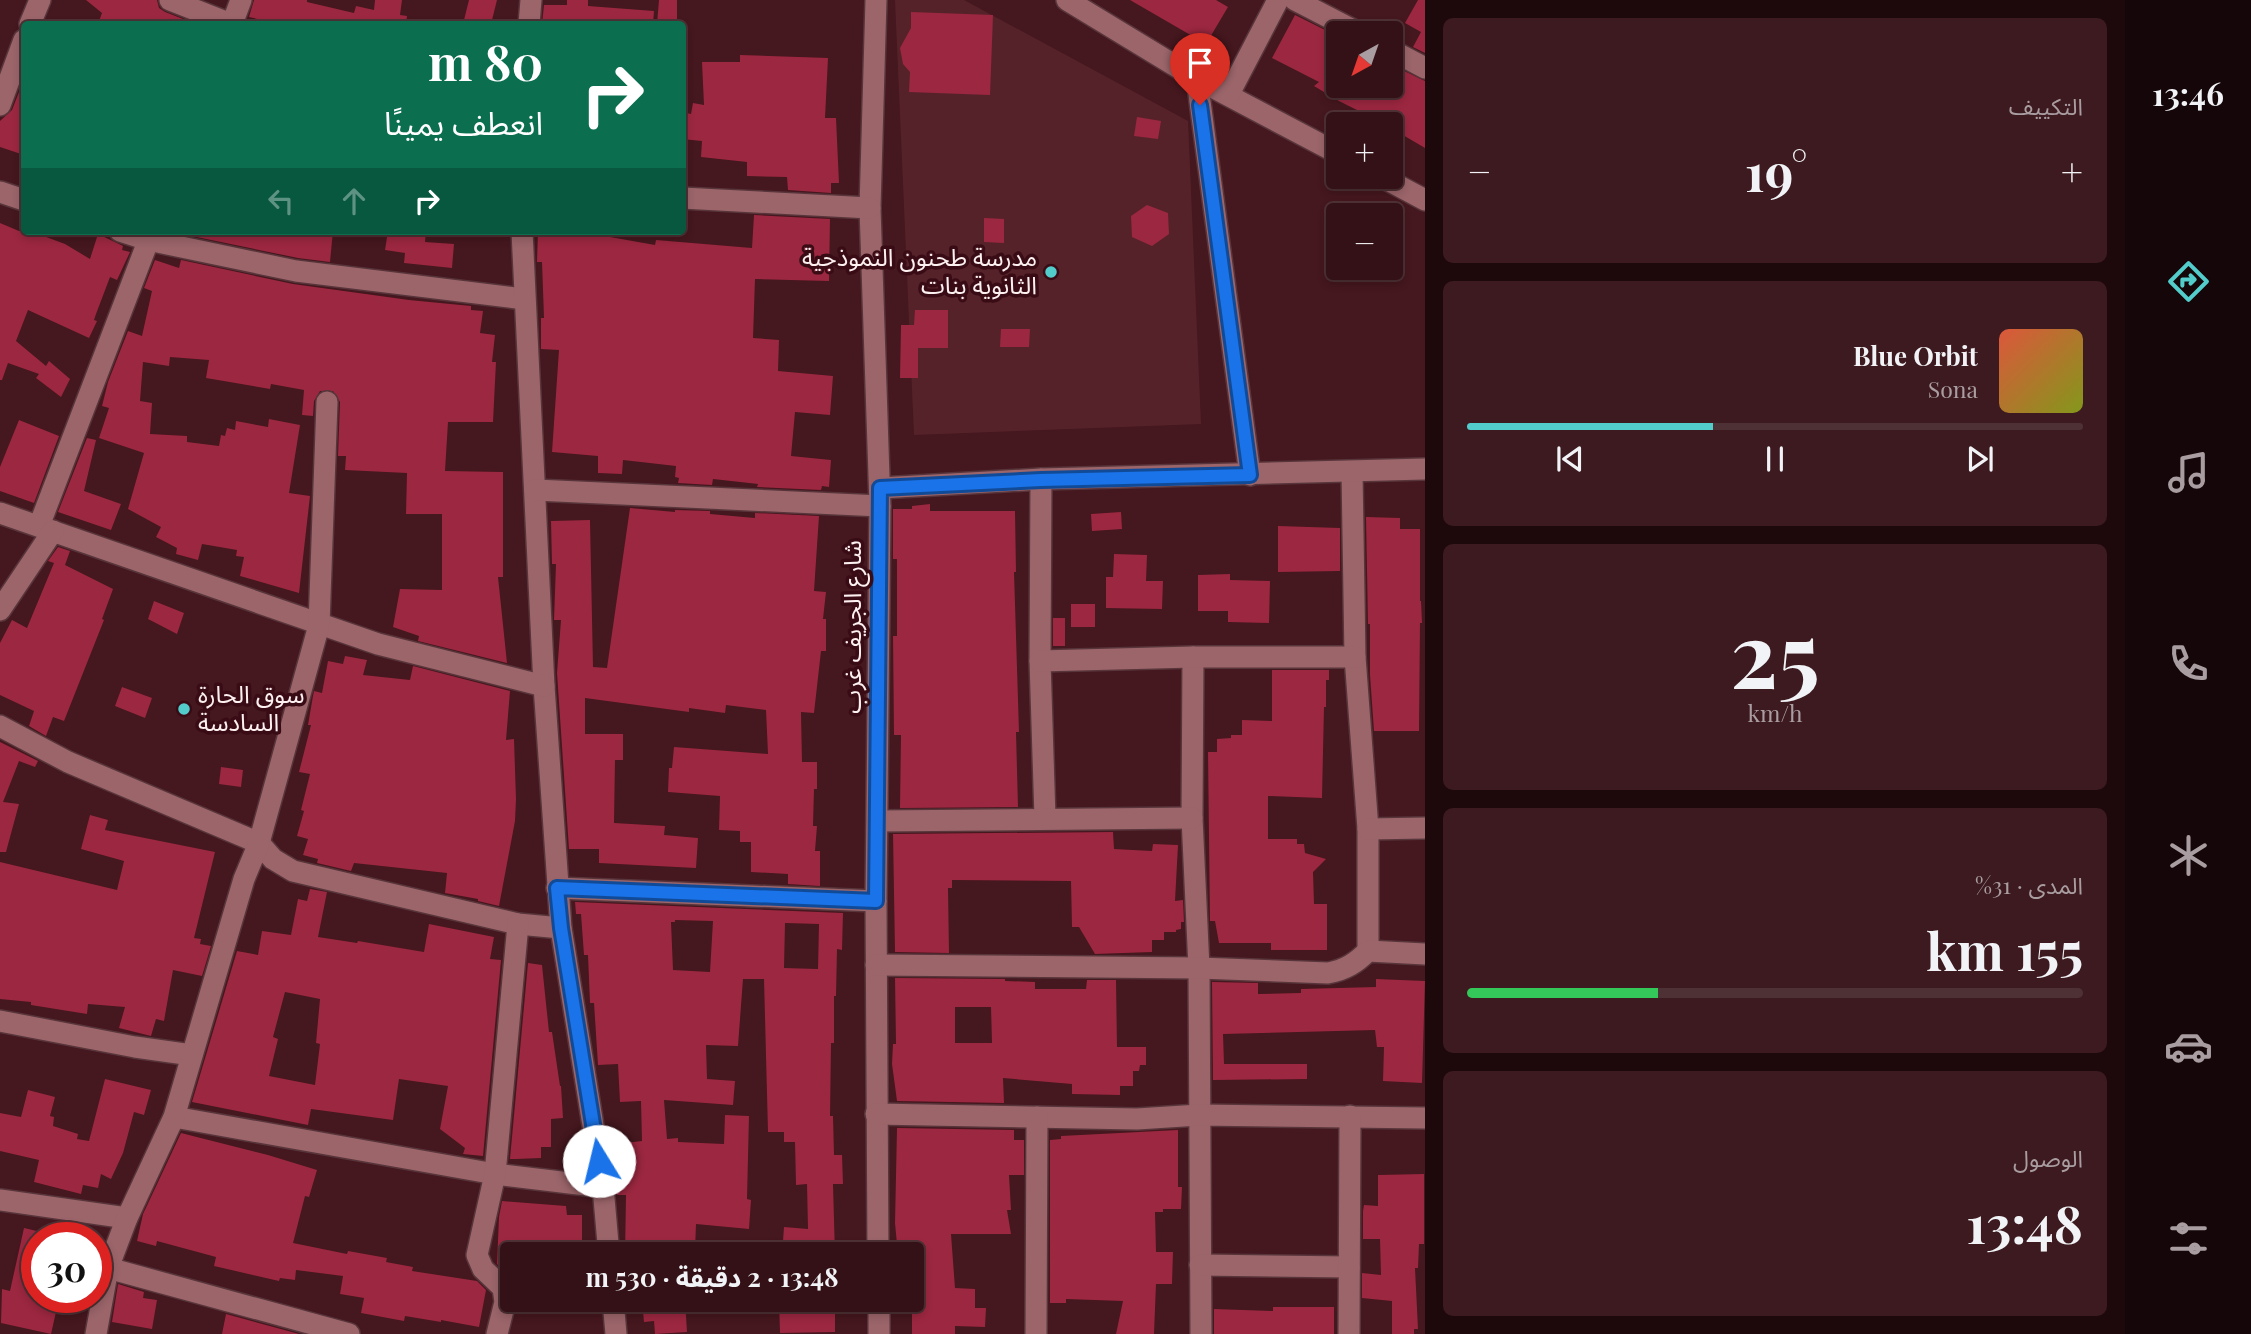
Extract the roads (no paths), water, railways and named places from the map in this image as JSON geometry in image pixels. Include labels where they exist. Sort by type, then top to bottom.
[{"type":"street","points":[[31,21],[40,0]]},
{"type":"street","points":[[170,0],[224,21]]},
{"type":"street","points":[[233,21],[241,0]]},
{"type":"street","points":[[529,21],[531,0]]},
{"type":"street","name":"شارع الجريف غرب","points":[[876,0],[870,208],[880,497],[876,901],[878,1242]]},
{"type":"street","points":[[1068,0],[1197,79],[1326,146]]},
{"type":"street","points":[[1229,94],[1278,0]]},
{"type":"street","points":[[1295,0],[1336,21]]},
{"type":"street","points":[[0,105],[21,48]]},
{"type":"street","points":[[1404,57],[1425,68]]},
{"type":"street","points":[[1197,79],[1250,475]]},
{"type":"street","points":[[1403,188],[1425,200]]},
{"type":"street","points":[[0,192],[21,199]]},
{"type":"street","points":[[686,198],[870,208]]},
{"type":"street","points":[[0,610],[46,529],[150,235],[296,271],[524,299]]},
{"type":"street","points":[[522,235],[544,686],[557,888],[561,928],[603,1187],[608,1242]]},
{"type":"street","points":[[112,1257],[127,1218],[174,1117],[244,879],[259,843],[318,625],[327,402]]},
{"type":"street","points":[[534,490],[880,497],[1041,480],[1425,469]]},
{"type":"street","points":[[876,965],[1199,968],[1328,973],[1342,971],[1356,963],[1368,951],[1368,829],[1355,657],[1352,471]]},
{"type":"street","points":[[1041,480],[1041,661],[1045,818]]},
{"type":"street","points":[[0,513],[318,625],[378,644],[544,686]]},
{"type":"street","points":[[1193,657],[1192,818],[1199,968],[1201,1334]]},
{"type":"street","points":[[1041,661],[1355,657]]},
{"type":"street","points":[[0,726],[68,762],[259,843],[273,859],[293,871],[518,924],[561,928]]},
{"type":"street","points":[[878,821],[1192,818]]},
{"type":"street","points":[[1368,829],[1425,828]]},
{"type":"street","points":[[557,888],[876,901]]},
{"type":"street","points":[[497,1334],[505,1302],[503,1288],[483,1269],[477,1255],[495,1174],[518,924]]},
{"type":"street","points":[[1368,951],[1425,954]]},
{"type":"street","points":[[0,1021],[192,1055]]},
{"type":"street","points":[[876,1114],[1137,1119],[1199,1115],[1425,1118]]},
{"type":"street","points":[[1349,1334],[1350,1116]]},
{"type":"street","points":[[174,1117],[495,1174],[603,1187]]},
{"type":"street","points":[[1035,1334],[1037,1117]]},
{"type":"street","points":[[0,1200],[127,1218]]},
{"type":"street","points":[[1200,1265],[1349,1267]]},
{"type":"street","points":[[112,1269],[344,1334]]},
{"type":"street","points":[[614,1312],[616,1334]]},
{"type":"street","points":[[879,1312],[879,1334]]},
{"type":"street","points":[[96,1334],[100,1313]]},
{"type":"place","name":"مدرسة طحنون النموذجية الثانوية بنات","points":[[1051,272]]},
{"type":"place","name":"سوق الحارة السادسة","points":[[184,709]]}]
